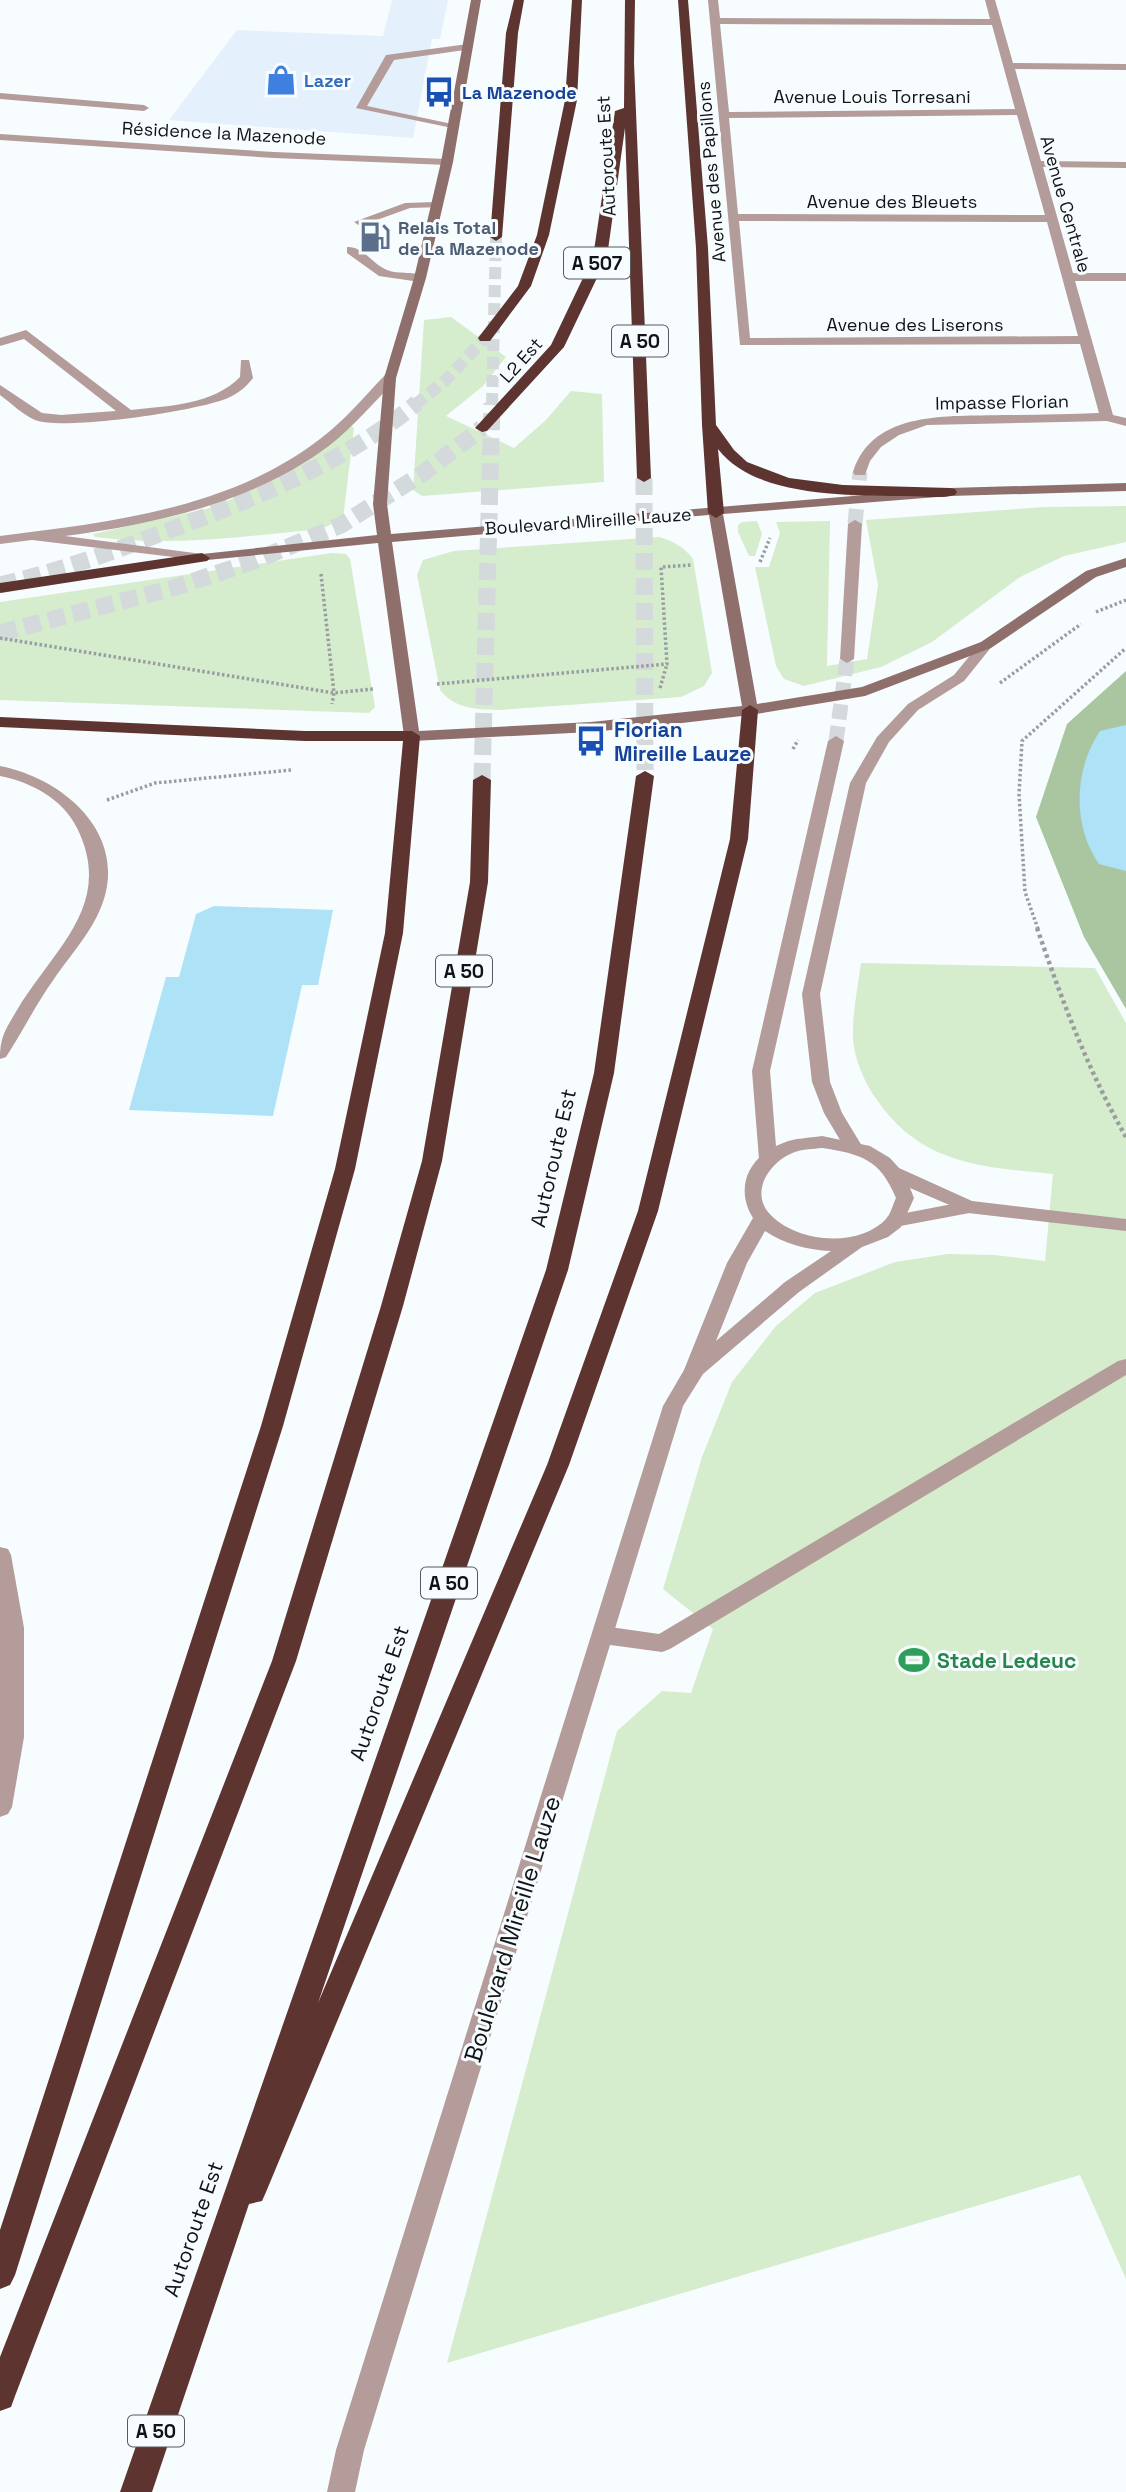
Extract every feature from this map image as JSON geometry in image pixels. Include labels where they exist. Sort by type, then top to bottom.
[{"type":"highway","points":[[496,237],[512,33],[519,0]]},
{"type":"highway","name":"L2 Est","points":[[485,338],[524,286],[543,235],[571,100],[576,0]]},
{"type":"highway","name":"Autoroute Est","points":[[630,0],[628,63],[644,478]]},
{"type":"highway","points":[[683,0],[687,83],[702,248],[709,425],[716,513]]},
{"type":"highway","name":"L2 Est","points":[[482,428],[557,347],[600,257],[628,63]]},
{"type":"highway","points":[[709,425],[727,452],[741,465],[780,481],[807,486],[950,492]]},
{"type":"highway","points":[[0,588],[202,558]]},
{"type":"highway","points":[[176,2371],[558,1465],[648,1212],[739,839],[750,710]]},
{"type":"highway","points":[[0,722],[304,736],[412,736],[394,933],[345,1170],[272,1426],[0,2275]]},
{"type":"highway","name":"Autoroute Est","points":[[136,2492],[557,1270],[604,1073],[645,776]]},
{"type":"highway","name":"A 50","points":[[0,2396],[284,1661],[392,1306],[434,1147],[479,882],[482,780]]},
{"type":"main road","points":[[476,0],[447,162],[420,278],[390,378],[380,504],[387,537],[412,736],[591,727],[750,710],[865,691],[986,645],[1091,574],[1126,562]]},
{"type":"main road","points":[[716,513],[950,492],[1126,487]]},
{"type":"main road","name":"Boulevard Mireille Lauze","points":[[202,558],[387,537],[716,513],[750,710]]},
{"type":"street","name":"Avenue des Papillons","points":[[713,0],[744,342]]},
{"type":"street","name":"Avenue Centrale","points":[[990,0],[1107,417]]},
{"type":"street","points":[[716,21],[996,22]]},
{"type":"street","points":[[453,127],[361,108],[390,57],[468,47]]},
{"type":"street","points":[[1009,66],[1126,67]]},
{"type":"street","points":[[0,96],[144,108]]},
{"type":"street","name":"Avenue Louis Torresani","points":[[724,115],[1021,112]]},
{"type":"street","name":"Résidence la Mazenode","points":[[0,137],[274,155],[447,162]]},
{"type":"street","points":[[1037,164],[1126,165]]},
{"type":"street","points":[[360,222],[409,205],[436,205]]},
{"type":"street","name":"Avenue des Bleuets","points":[[733,218],[1052,219]]},
{"type":"street","points":[[351,250],[383,272],[420,278]]},
{"type":"street","points":[[1068,277],[1126,277]]},
{"type":"street","points":[[0,342],[26,334],[128,414]]},
{"type":"street","name":"Avenue des Liserons","points":[[744,342],[1086,340]]},
{"type":"street","points":[[0,389],[38,417],[164,411],[226,393],[244,383],[247,378],[245,363]]},
{"type":"street","points":[[0,540],[72,531],[182,510],[222,496],[277,471],[325,441],[390,378]]},
{"type":"street","name":"Impasse Florian","points":[[860,472],[863,458],[874,443],[926,421],[1107,417],[1126,422]]},
{"type":"street","points":[[847,659],[855,524]]},
{"type":"street","points":[[32,536],[202,558]]},
{"type":"street","points":[[853,1146],[833,1113],[821,1082],[811,994],[859,783],[882,740],[913,707],[958,678],[986,645]]},
{"type":"street","points":[[768,1159],[761,1070],[836,741]]},
{"type":"street","points":[[0,771],[16,774],[55,793],[77,812],[98,853],[98,889],[81,929],[44,981],[0,1053]]},
{"type":"street","points":[[897,1174],[905,1198],[895,1221],[878,1235],[855,1243],[829,1245],[803,1241],[780,1231],[763,1218],[752,1197],[754,1177],[768,1159],[791,1147],[822,1142],[853,1146],[879,1157],[897,1174],[968,1207]]},
{"type":"street","points":[[895,1221],[968,1207],[1126,1225]]},
{"type":"street","name":"Boulevard Mireille Lauze","points":[[341,2492],[350,2450],[673,1406],[694,1371],[737,1263],[763,1218]]},
{"type":"street","name":"Boulevard Mireille Lauze","points":[[694,1371],[792,1287],[855,1243]]},
{"type":"street","points":[[603,1635],[662,1643],[1125,1366]]},
{"type":"street","points":[[0,1555],[13,1628],[13,1737],[0,1806]]},
{"type":"path","points":[[755,562],[761,562],[772,534]]},
{"type":"path","points":[[657,695],[667,664],[661,567],[694,565]]},
{"type":"path","points":[[320,568],[334,692]]},
{"type":"path","points":[[998,684],[1096,612],[1126,600]]},
{"type":"path","points":[[0,638],[334,692],[372,689]]},
{"type":"path","points":[[1126,648],[1022,741],[1019,794],[1025,892],[1061,998],[1102,1095],[1126,1137]]},
{"type":"path","points":[[435,684],[667,664]]},
{"type":"path","points":[[77,812],[155,783],[298,770]]},
{"type":"shaded area","points":[[392,0],[448,0],[440,39],[432,39],[413,138],[169,120],[237,30],[383,36]]},
{"type":"green space","points":[[451,317],[506,357],[483,386],[446,416],[514,448],[546,420],[571,391],[602,394],[604,482],[422,496],[413,490],[424,320]]},
{"type":"green space","points":[[351,426],[354,428],[343,519],[321,529],[180,541],[123,540],[95,537],[93,534],[210,508],[234,498],[288,471]]},
{"type":"green space","points":[[1126,506],[1126,542],[1064,556],[1020,577],[932,642],[881,667],[804,686],[784,679],[776,666],[755,567],[769,567],[780,533],[776,522],[830,521],[827,666],[867,659],[878,585],[866,520],[1045,507]]},
{"type":"green space","points":[[757,521],[762,534],[755,556],[749,556],[738,532],[738,525],[742,522]]},
{"type":"green space","points":[[659,537],[678,545],[693,559],[712,673],[704,686],[681,697],[498,710],[459,704],[440,690],[417,575],[423,560],[454,551]]},
{"type":"green space","points":[[332,553],[346,554],[350,559],[375,707],[369,713],[0,700],[0,602]]},
{"type":"green space","points":[[1126,671],[1126,1009],[1084,937],[1036,817],[1067,724]]},
{"type":"green space","name":"Stade Ledeuc","points":[[861,963],[1095,968],[1126,1023],[1126,2279],[1080,2175],[447,2363],[617,1731],[662,1691],[691,1693],[713,1629],[663,1589],[702,1457],[732,1382],[776,1326],[815,1293],[895,1262],[948,1254],[994,1255],[1045,1261],[1053,1174],[976,1164],[931,1149],[892,1119],[875,1097],[859,1066],[853,1040]]},
{"type":"water","points":[[214,906],[333,910],[318,985],[302,985],[273,1116],[129,1110],[166,977],[179,977],[196,914]]},
{"type":"waterway","points":[[1126,747],[1118,785],[1120,823],[1126,848]]},
{"type":"tunnel","points":[[492,405],[496,237]]},
{"type":"tunnel","points":[[415,405],[447,379],[485,338]]},
{"type":"tunnel","points":[[0,585],[105,554],[265,492],[360,443],[417,403]]},
{"type":"tunnel","points":[[482,780],[492,403]]},
{"type":"tunnel","points":[[0,633],[173,588],[254,561],[341,525],[422,474],[482,428]]},
{"type":"tunnel","points":[[855,524],[860,472]]},
{"type":"tunnel","points":[[644,478],[645,776]]},
{"type":"tunnel","points":[[836,741],[847,659]]},
{"type":"place","name":"Lazer","points":[[281,80]]},
{"type":"place","name":"La Mazenode","points":[[439,92]]},
{"type":"place","name":"Relais Total de La Mazenode","points":[[375,237]]},
{"type":"place","name":"Florian Mireille Lauze","points":[[591,741]]},
{"type":"place","name":"Stade Ledeuc","points":[[914,1660]]}]
